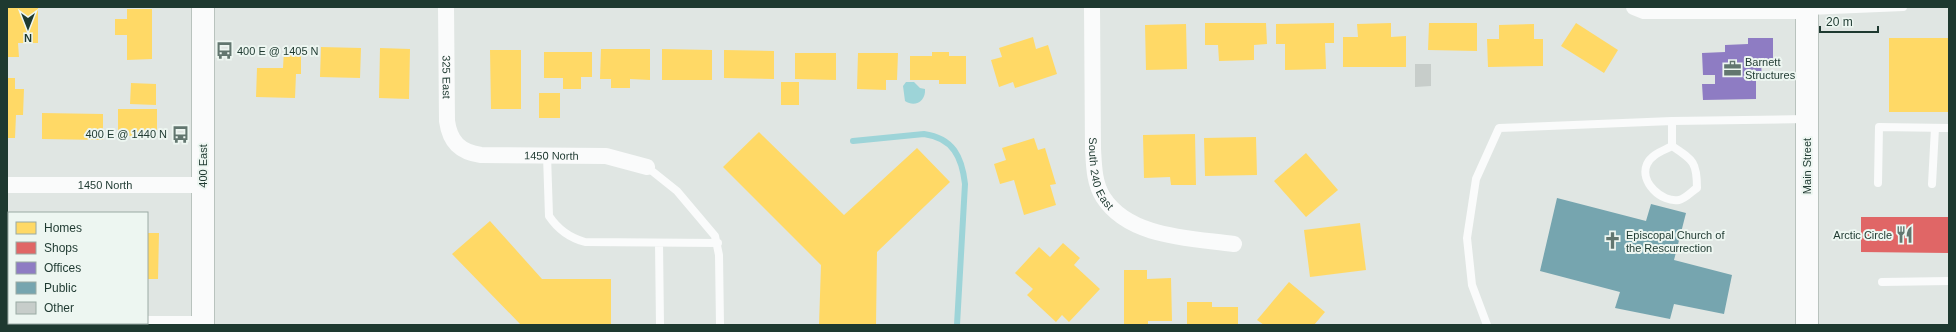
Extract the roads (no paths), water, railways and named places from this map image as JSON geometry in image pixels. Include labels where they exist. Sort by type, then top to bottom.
[{"type":"main road","name":"400 East","points":[[203,7],[203,322]]},
{"type":"main road","name":"Main Street","points":[[1807,9],[1807,325]]},
{"type":"street","name":"325 East","points":[[446,7],[447,121],[448,130],[456,145]]},
{"type":"street","name":"South 240 East","points":[[1092,7],[1093,149],[1095,172],[1103,196],[1112,208],[1137,226],[1171,235],[1234,244]]},
{"type":"street","points":[[1634,7],[1644,11],[1807,9]]},
{"type":"street","name":"1450 North","points":[[456,145],[472,154],[606,156],[647,167]]},
{"type":"street","name":"1450 North","points":[[7,184],[203,184]]},
{"type":"lane","points":[[1807,9],[1903,7]]},
{"type":"lane","points":[[1487,325],[1472,285],[1467,238],[1476,179],[1499,128],[1672,121],[1807,119]]},
{"type":"lane","points":[[1672,121],[1672,146]]},
{"type":"lane","points":[[1878,183],[1879,127],[1949,128]]},
{"type":"lane","points":[[1932,184],[1935,128]]},
{"type":"lane","points":[[1672,146],[1688,157],[1696,169],[1696,188],[1680,200],[1667,200],[1655,192],[1646,179],[1646,165],[1655,154],[1672,146]]},
{"type":"lane","points":[[547,155],[549,216],[569,236],[585,242],[718,243]]},
{"type":"lane","points":[[647,167],[677,191],[712,230],[718,243],[720,325]]},
{"type":"lane","points":[[659,243],[660,325]]},
{"type":"lane","points":[[1882,282],[1949,281]]},
{"type":"lane","points":[[148,320],[203,322]]},
{"type":"water","points":[[906,82],[914,82],[920,88],[925,89],[922,100],[912,104],[905,101],[903,86]]},
{"type":"waterway","points":[[853,141],[924,134],[934,136],[949,144],[958,157],[964,174],[965,184],[957,325]]},
{"type":"place","name":"400 E @ 1405 N","points":[[224,51]]},
{"type":"place","name":"Barnett Structures","points":[[1732,68]]},
{"type":"place","name":"400 E @ 1440 N","points":[[180,134]]},
{"type":"place","name":"Arctic Circle","points":[[1905,235]]},
{"type":"place","name":"Episcopal Church of the Rescurrection","points":[[1613,241]]}]
